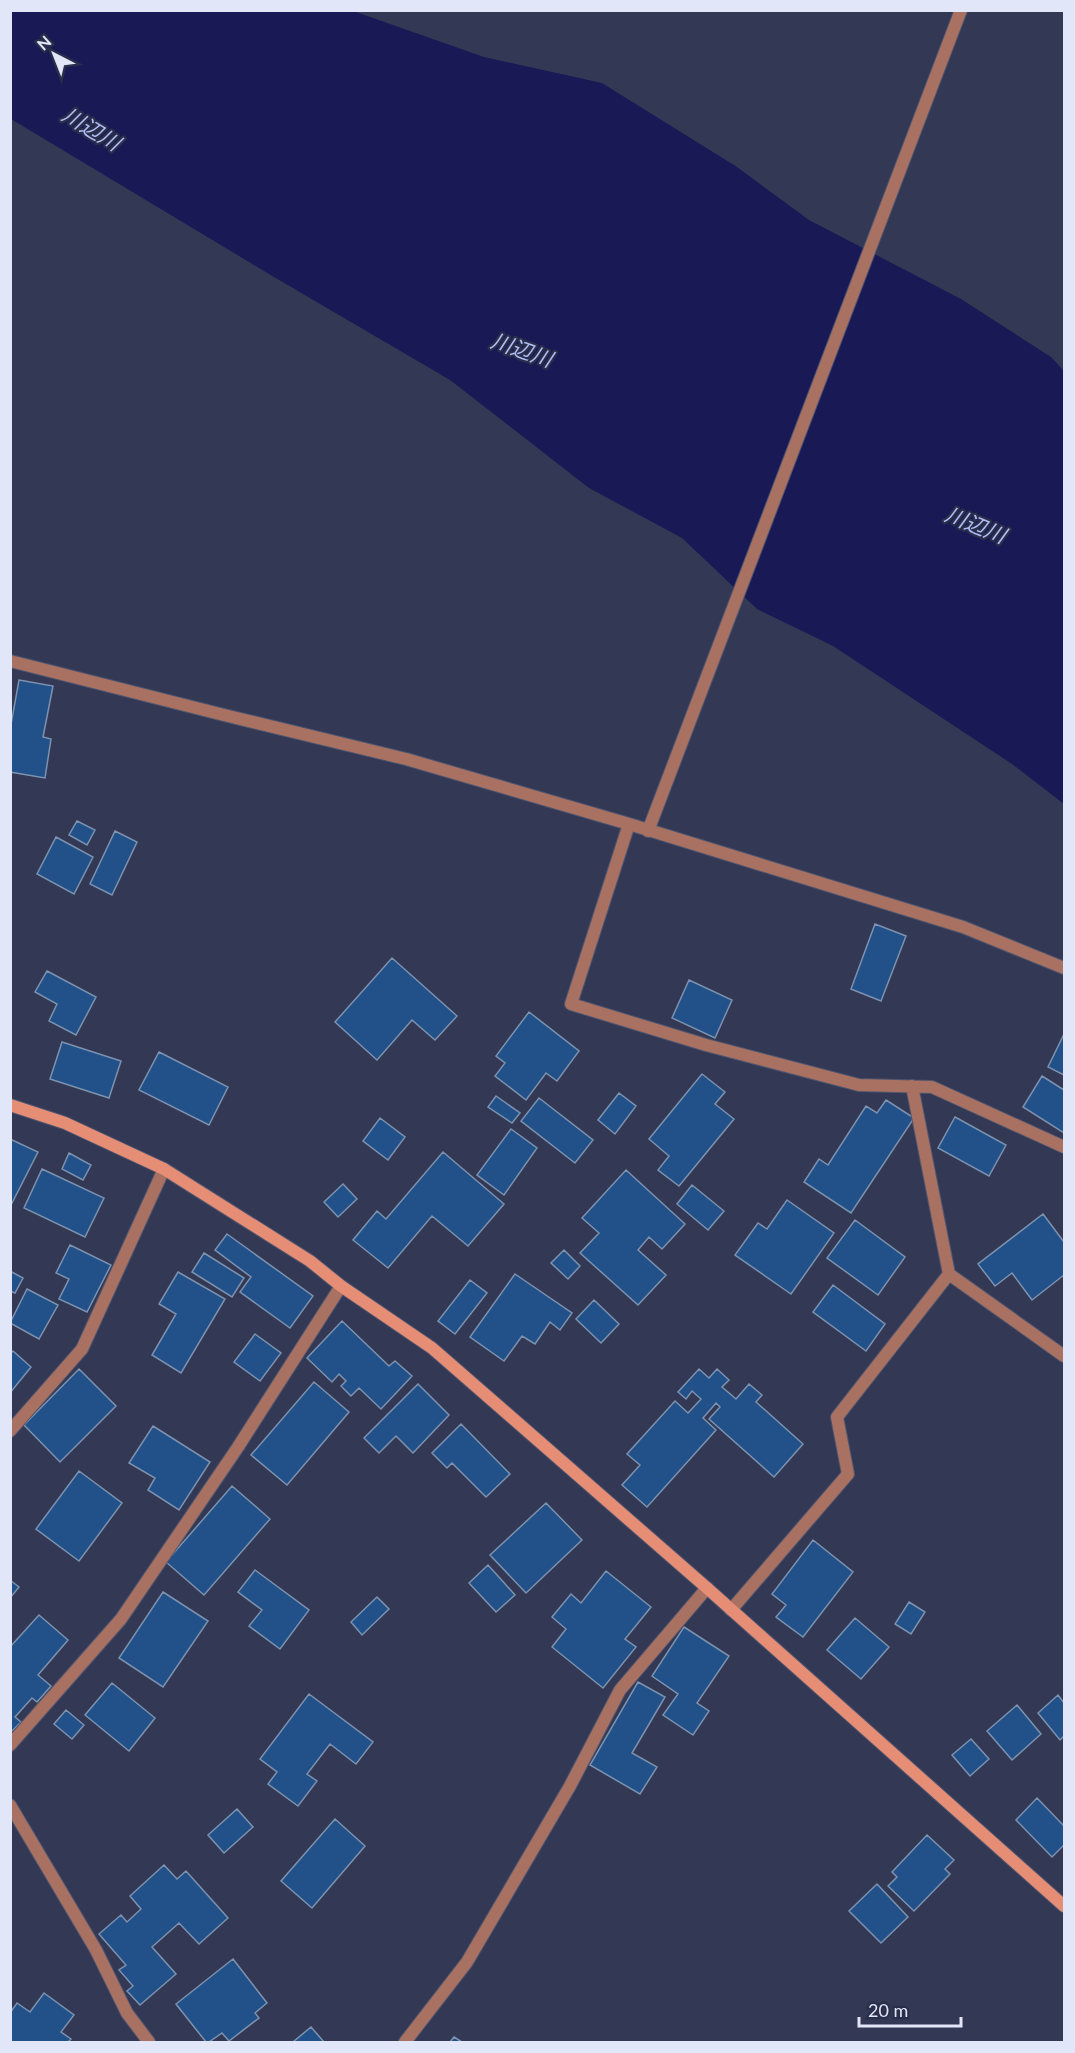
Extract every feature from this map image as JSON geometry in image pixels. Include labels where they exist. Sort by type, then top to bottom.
[{"type":"street","points":[[648,831],[961,10]]},
{"type":"street","points":[[10,661],[224,716],[406,759],[629,824],[963,927],[1065,968]]},
{"type":"street","points":[[629,824],[571,1004],[706,1045],[859,1085],[932,1087],[1065,1147]]},
{"type":"street","points":[[912,1086],[949,1274],[1065,1356]]},
{"type":"street","points":[[10,1104],[65,1123],[164,1169],[310,1261],[341,1286],[432,1348],[707,1588],[1065,1906]]},
{"type":"street","points":[[10,1431],[81,1349],[164,1169]]},
{"type":"street","points":[[731,1610],[848,1474],[837,1418],[949,1274]]},
{"type":"street","points":[[10,1745],[121,1619],[238,1447],[341,1286]]},
{"type":"street","points":[[405,2043],[467,1962],[570,1786],[620,1690],[707,1588]]},
{"type":"street","points":[[10,1805],[96,1950],[127,2013],[148,2043]]},
{"type":"water","name":"川辺川","points":[[11,11],[353,11],[484,57],[602,83],[737,167],[809,220],[961,299],[1051,357],[1064,371],[1064,804],[1012,764],[833,646],[757,609],[682,538],[589,488],[450,380],[11,119]]},
{"type":"building","points":[[19,680],[53,686],[43,737],[51,739],[45,778],[10,772],[10,730]]},
{"type":"building","points":[[77,821],[95,830],[87,845],[69,835]]},
{"type":"building","points":[[115,831],[137,842],[112,895],[90,884]]},
{"type":"building","points":[[56,837],[93,857],[74,894],[37,874]]},
{"type":"building","points":[[875,924],[906,936],[881,1001],[851,989]]},
{"type":"building","points":[[392,958],[457,1016],[435,1040],[412,1020],[377,1060],[335,1022]]},
{"type":"building","points":[[47,971],[96,997],[76,1035],[49,1021],[57,1004],[35,992]]},
{"type":"building","points":[[689,980],[732,1000],[715,1038],[672,1018]]},
{"type":"building","points":[[529,1012],[579,1051],[557,1081],[546,1073],[526,1100],[495,1076],[505,1063],[496,1056]]},
{"type":"building","points":[[1064,1034],[1064,1075],[1048,1067]]},
{"type":"building","points":[[62,1042],[121,1061],[109,1098],[50,1079]]},
{"type":"building","points":[[159,1052],[228,1087],[209,1125],[139,1090]]},
{"type":"building","points":[[702,1074],[725,1092],[715,1104],[734,1119],[679,1186],[658,1170],[669,1156],[649,1139]]},
{"type":"building","points":[[1042,1076],[1064,1090],[1064,1133],[1023,1107]]},
{"type":"building","points":[[619,1093],[636,1106],[615,1134],[598,1120]]},
{"type":"building","points":[[496,1096],[520,1113],[512,1123],[488,1107]]},
{"type":"building","points":[[539,1098],[593,1140],[575,1163],[521,1121]]},
{"type":"building","points":[[886,1100],[914,1118],[851,1213],[804,1182],[819,1159],[828,1165],[866,1106],[877,1113]]},
{"type":"building","points":[[955,1117],[1006,1145],[989,1176],[938,1148]]},
{"type":"building","points":[[380,1118],[405,1137],[388,1160],[363,1141]]},
{"type":"building","points":[[511,1129],[537,1148],[504,1195],[477,1175]]},
{"type":"building","points":[[10,1139],[38,1152],[10,1207]]},
{"type":"building","points":[[443,1152],[504,1204],[468,1246],[432,1216],[388,1268],[353,1240],[377,1211],[386,1219]]},
{"type":"building","points":[[69,1153],[91,1165],[83,1180],[62,1169]]},
{"type":"building","points":[[42,1169],[104,1198],[85,1237],[24,1208]]},
{"type":"building","points":[[626,1170],[685,1224],[662,1249],[649,1237],[638,1250],[666,1275],[638,1305],[580,1253],[599,1233],[582,1218]]},
{"type":"building","points":[[343,1184],[357,1199],[338,1217],[324,1202]]},
{"type":"building","points":[[692,1185],[724,1211],[708,1230],[677,1204]]},
{"type":"building","points":[[787,1200],[834,1233],[791,1294],[735,1255],[758,1223],[767,1229]]},
{"type":"building","points":[[1043,1214],[1064,1242],[1064,1275],[1032,1300],[1012,1273],[995,1286],[978,1264]]},
{"type":"building","points":[[855,1220],[905,1257],[878,1295],[827,1258]]},
{"type":"building","points":[[227,1234],[313,1296],[290,1328],[240,1292],[251,1277],[215,1250]]},
{"type":"building","points":[[70,1245],[111,1265],[87,1312],[59,1299],[69,1279],[56,1273]]},
{"type":"building","points":[[564,1250],[580,1266],[568,1279],[551,1263]]},
{"type":"building","points":[[204,1253],[244,1278],[232,1297],[192,1272]]},
{"type":"building","points":[[10,1271],[23,1278],[15,1293],[10,1291]]},
{"type":"building","points":[[178,1272],[225,1299],[181,1373],[152,1355],[176,1314],[159,1304]]},
{"type":"building","points":[[515,1274],[572,1313],[560,1330],[550,1322],[535,1344],[522,1336],[504,1361],[470,1337]]},
{"type":"building","points":[[470,1280],[487,1293],[455,1334],[438,1321]]},
{"type":"building","points":[[833,1285],[885,1324],[866,1351],[813,1312]]},
{"type":"building","points":[[27,1289],[58,1305],[39,1339],[10,1323]]},
{"type":"building","points":[[594,1300],[619,1324],[601,1343],[576,1319]]},
{"type":"building","points":[[342,1321],[389,1366],[395,1361],[412,1376],[381,1409],[359,1388],[351,1396],[341,1386],[346,1381],[339,1374],[332,1382],[307,1358]]},
{"type":"building","points":[[255,1334],[281,1353],[260,1381],[234,1362]]},
{"type":"building","points":[[13,1351],[31,1367],[10,1393],[10,1354]]},
{"type":"building","points":[[79,1369],[116,1406],[60,1462],[24,1425]]},
{"type":"building","points":[[699,1369],[709,1378],[717,1369],[729,1380],[722,1387],[736,1399],[749,1384],[762,1395],[756,1402],[803,1444],[774,1477],[709,1419],[720,1407],[716,1403],[703,1418],[716,1430],[647,1507],[622,1485],[640,1465],[627,1454],[675,1401],[688,1413],[701,1399],[692,1391],[686,1399],[678,1392]]},
{"type":"building","points":[[314,1382],[349,1412],[287,1485],[251,1455]]},
{"type":"building","points":[[418,1384],[449,1415],[413,1453],[396,1436],[379,1453],[364,1438]]},
{"type":"building","points":[[461,1424],[510,1474],[486,1497],[452,1463],[447,1468],[432,1453]]},
{"type":"building","points":[[153,1426],[210,1462],[179,1510],[148,1490],[155,1478],[129,1463]]},
{"type":"building","points":[[79,1471],[122,1503],[79,1561],[36,1529]]},
{"type":"building","points":[[232,1486],[270,1519],[204,1595],[166,1562]]},
{"type":"building","points":[[546,1503],[582,1540],[526,1593],[490,1555]]},
{"type":"building","points":[[813,1540],[853,1572],[803,1637],[776,1617],[786,1605],[772,1594]]},
{"type":"building","points":[[488,1565],[515,1595],[496,1612],[469,1583]]},
{"type":"building","points":[[255,1570],[309,1610],[280,1649],[249,1626],[262,1610],[238,1592]]},
{"type":"building","points":[[606,1571],[651,1607],[625,1639],[636,1647],[603,1688],[552,1647],[566,1629],[552,1617],[571,1594],[581,1603]]},
{"type":"building","points":[[10,1580],[19,1587],[10,1598]]},
{"type":"building","points":[[163,1592],[208,1621],[163,1687],[119,1658]]},
{"type":"building","points":[[377,1597],[389,1609],[362,1635],[351,1622]]},
{"type":"building","points":[[909,1602],[925,1612],[911,1634],[895,1624]]},
{"type":"building","points":[[39,1615],[68,1640],[38,1675],[51,1686],[37,1702],[32,1698],[15,1717],[21,1722],[10,1733],[10,1647]]},
{"type":"building","points":[[855,1618],[889,1647],[861,1679],[827,1650]]},
{"type":"building","points":[[684,1627],[729,1656],[697,1703],[709,1711],[693,1735],[663,1715],[678,1694],[652,1676]]},
{"type":"building","points":[[638,1682],[665,1697],[632,1753],[657,1767],[640,1794],[590,1765]]},
{"type":"building","points":[[112,1683],[155,1718],[129,1751],[85,1715]]},
{"type":"building","points":[[309,1694],[373,1742],[356,1764],[330,1744],[307,1774],[317,1781],[298,1806],[268,1784],[277,1772],[260,1759]]},
{"type":"building","points":[[1058,1695],[1064,1703],[1064,1736],[1060,1740],[1038,1713]]},
{"type":"building","points":[[1017,1705],[1041,1734],[1012,1760],[987,1731]]},
{"type":"building","points":[[66,1710],[84,1725],[72,1739],[54,1724]]},
{"type":"building","points":[[971,1739],[989,1759],[970,1776],[952,1755]]},
{"type":"building","points":[[1037,1798],[1064,1826],[1064,1845],[1052,1857],[1016,1820]]},
{"type":"building","points":[[237,1809],[253,1827],[224,1853],[208,1835]]},
{"type":"building","points":[[335,1819],[365,1846],[312,1908],[281,1881]]},
{"type":"building","points":[[927,1835],[954,1860],[945,1869],[950,1874],[914,1911],[888,1886],[897,1877],[892,1872]]},
{"type":"building","points":[[164,1865],[177,1879],[186,1871],[228,1918],[199,1944],[179,1923],[152,1947],[176,1974],[140,2005],[127,1991],[133,1986],[119,1970],[126,1965],[99,1934],[121,1915],[127,1922],[141,1909],[130,1896]]},
{"type":"building","points":[[877,1884],[908,1917],[881,1943],[849,1911]]},
{"type":"building","points":[[233,1959],[267,2003],[255,2013],[259,2018],[229,2041],[222,2033],[206,2042],[176,2004]]},
{"type":"building","points":[[44,1993],[74,2015],[61,2032],[71,2039],[68,2042],[10,2042],[10,2013],[17,2003],[30,2012]]},
{"type":"building","points":[[311,2027],[324,2042],[293,2042]]},
{"type":"building","points":[[454,2037],[462,2042],[450,2042]]}]
